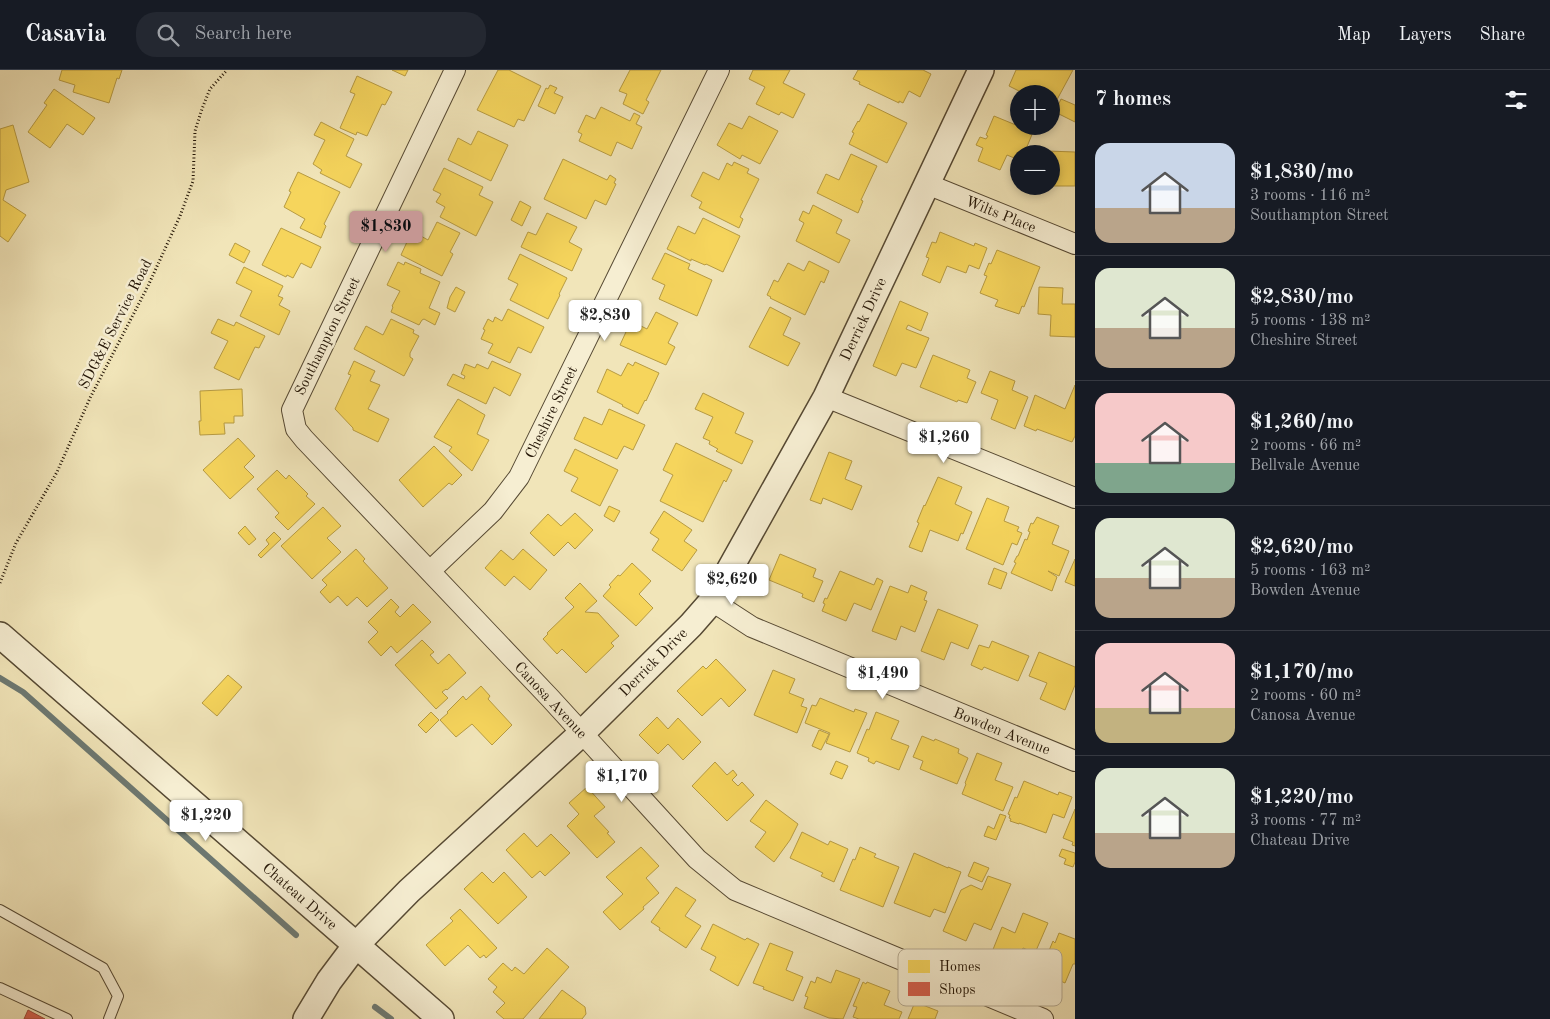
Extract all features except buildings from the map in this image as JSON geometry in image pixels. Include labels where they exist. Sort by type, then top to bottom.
[{"type":"street","name":"Southampton Street","points":[[304,439],[296,429],[292,410],[455,70]]},
{"type":"street","name":"Cheshire Street","points":[[430,570],[493,511],[519,477],[719,70]]},
{"type":"street","name":"Derrick Drive","points":[[306,1019],[329,980],[356,945],[409,891],[582,733],[691,625],[712,601],[826,397],[981,70]]},
{"type":"street","name":"Wilts Place","points":[[927,184],[1075,244]]},
{"type":"street","points":[[826,397],[1075,498]]},
{"type":"street","name":"Canosa Avenue","points":[[304,439],[430,570],[697,859],[736,890],[898,958]]},
{"type":"street","name":"Bowden Avenue","points":[[712,601],[752,627],[1075,761]]},
{"type":"street","name":"Chateau Drive","points":[[0,635],[441,1019]]},
{"type":"street","name":"Canosa Avenue","points":[[1013,1006],[1044,1019]]},
{"type":"lane","points":[[0,910],[103,968],[118,996],[109,1019]]},
{"type":"lane","points":[[0,988],[67,1019]]},
{"type":"path","name":"SDG&E Service Road","points":[[0,583],[16,543],[57,472],[90,398],[148,286],[180,216],[193,181],[195,131],[202,109],[210,89],[227,70]]},
{"type":"waterway","points":[[0,678],[23,692],[296,935]]},
{"type":"waterway","points":[[375,1007],[391,1019]]}]
